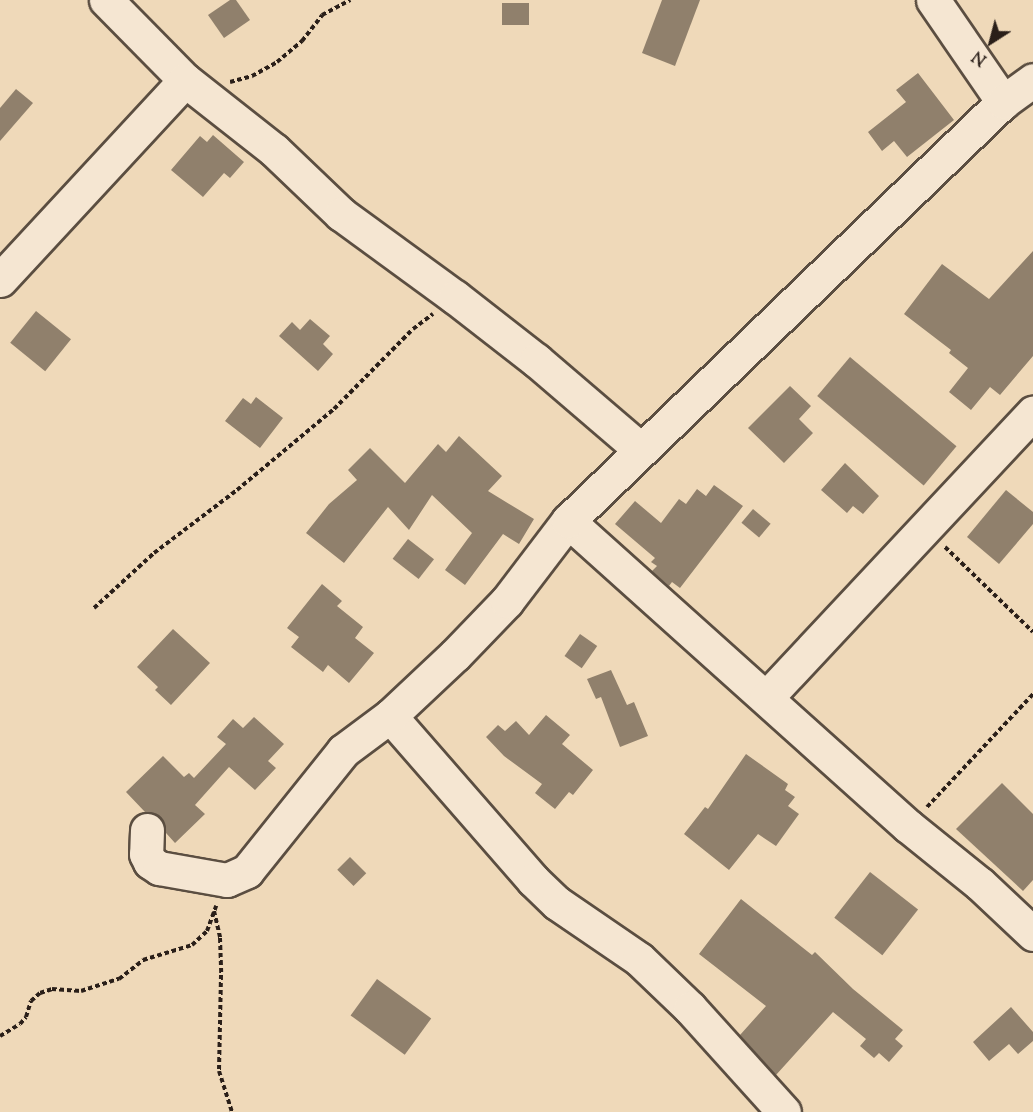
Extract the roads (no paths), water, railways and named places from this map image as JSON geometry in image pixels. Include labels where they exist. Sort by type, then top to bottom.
[{"type":"street","points":[[106,0],[189,83],[274,150],[341,214],[455,297],[577,393],[640,449]]},
{"type":"street","points":[[933,0],[1003,102]]},
{"type":"street","points":[[147,830],[146,854],[150,862],[159,868],[227,880],[238,876],[256,862],[343,751],[390,716],[455,655],[507,601],[568,521],[640,449],[1003,102],[1033,80]]},
{"type":"street","points":[[0,280],[189,83]]},
{"type":"street","points":[[766,698],[1033,413]]},
{"type":"street","points":[[568,521],[908,826],[980,884],[1033,934]]},
{"type":"street","points":[[390,716],[533,880],[557,903],[639,959],[690,1008],[784,1112]]}]
